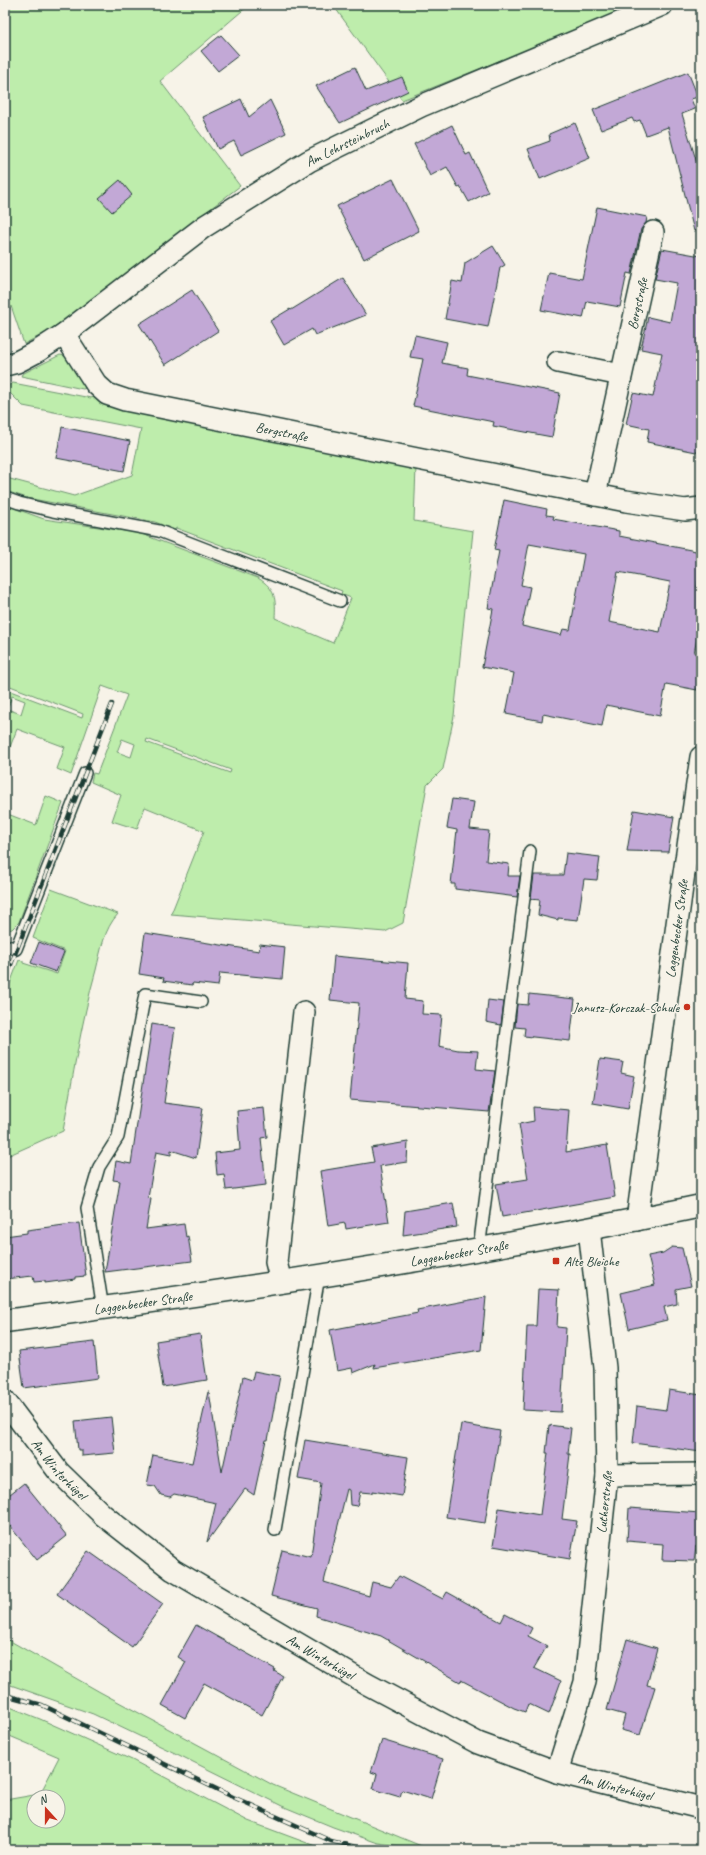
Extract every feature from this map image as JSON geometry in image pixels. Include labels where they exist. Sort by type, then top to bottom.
[{"type":"street","name":"Am Lehrsteinbruch","points":[[64,334],[205,226],[309,161],[421,106],[662,5]]},
{"type":"street","name":"Bergstraße","points":[[596,495],[653,232]]},
{"type":"street","points":[[5,365],[17,362],[38,351],[64,334]]},
{"type":"street","name":"Bergstraße","points":[[64,334],[96,384],[107,394],[125,400],[596,495],[685,510],[701,508]]},
{"type":"street","points":[[558,362],[621,375]]},
{"type":"street","name":"Laggenbecker Straße","points":[[637,1220],[680,895],[701,758]]},
{"type":"street","points":[[281,1282],[276,1262],[304,1012]]},
{"type":"street","name":"Laggenbecker Straße","points":[[5,1321],[103,1309],[319,1276],[589,1229],[701,1206]]},
{"type":"street","name":"Lutherstraße","points":[[557,1772],[585,1682],[607,1475],[606,1368],[589,1229]]},
{"type":"street","name":"Am Winterhügel","points":[[5,1401],[58,1471],[103,1515],[174,1570],[367,1684],[478,1743],[557,1772],[701,1808]]},
{"type":"street","points":[[607,1475],[701,1474]]},
{"type":"lane","points":[[5,498],[53,511],[159,531],[340,601]]},
{"type":"lane","points":[[5,945],[16,949],[85,773]]},
{"type":"lane","points":[[478,1249],[530,851]]},
{"type":"lane","points":[[103,1309],[88,1208],[99,1167],[118,1137],[145,994],[201,1002]]},
{"type":"lane","points":[[275,1530],[319,1276]]},
{"type":"green space","points":[[5,5],[249,5],[160,81],[240,186],[53,329],[24,344],[11,306],[5,317]]},
{"type":"green space","points":[[333,5],[638,5],[402,100]]},
{"type":"green space","points":[[60,355],[65,356],[71,361],[86,388],[83,389],[21,376],[22,374]]},
{"type":"green space","points":[[13,383],[91,398],[95,396],[142,412],[143,415],[416,467],[414,521],[473,531],[454,716],[443,769],[427,785],[403,923],[385,932],[171,914],[204,831],[145,807],[137,829],[112,821],[121,795],[91,782],[93,773],[97,774],[127,695],[102,686],[71,775],[57,769],[65,747],[17,729],[5,760],[5,689],[82,718],[83,714],[5,684],[5,505],[44,519],[139,533],[258,578],[272,590],[275,600],[275,618],[333,643],[351,598],[341,594],[342,591],[176,528],[175,530],[155,522],[27,498],[9,492],[5,488],[5,474],[10,479],[74,496],[132,475],[141,429],[23,406],[8,391],[9,385]],"holes":[[[12,696],[25,701],[21,714],[7,709]],[[122,739],[135,744],[131,757],[117,752]],[[147,739],[231,770],[230,773],[146,742]]]},
{"type":"green space","points":[[46,796],[63,803],[19,922],[12,929],[5,931],[5,813],[36,825]]},
{"type":"green space","points":[[51,889],[118,914],[109,926],[106,933],[91,990],[63,1131],[5,1157],[5,997],[19,960],[23,961],[23,963],[57,974],[65,951],[33,938]]},
{"type":"green space","points":[[5,1638],[100,1692],[273,1785],[431,1850],[378,1843],[333,1827],[282,1806],[93,1714],[5,1683]]},
{"type":"green space","points":[[5,1705],[132,1760],[248,1821],[326,1850],[5,1850],[5,1800],[26,1796],[26,1829],[66,1829],[66,1789],[43,1789],[59,1757],[5,1734]]},
{"type":"building","points":[[221,35],[239,55],[218,71],[201,51]]},
{"type":"building","points":[[355,67],[366,91],[402,77],[408,91],[340,123],[316,86]]},
{"type":"building","points":[[688,72],[698,97],[691,99],[695,109],[682,114],[701,176],[701,230],[694,231],[668,127],[646,135],[640,120],[634,122],[632,118],[601,130],[593,110]]},
{"type":"building","points":[[241,99],[249,117],[270,100],[286,133],[241,155],[234,141],[218,149],[203,117]]},
{"type":"building","points":[[575,123],[590,158],[540,179],[528,149],[550,141],[549,134]]},
{"type":"building","points":[[452,125],[466,155],[470,153],[488,192],[469,202],[460,186],[458,187],[447,167],[430,176],[414,144]]},
{"type":"building","points":[[393,179],[419,231],[364,259],[337,206]]},
{"type":"building","points":[[120,180],[132,195],[112,212],[99,198]]},
{"type":"building","points":[[597,207],[647,217],[646,223],[641,229],[631,274],[627,273],[620,307],[587,301],[583,318],[541,310],[549,273],[582,279]]},
{"type":"building","points":[[493,246],[505,265],[500,268],[488,327],[445,319],[452,281],[462,283],[465,263]]},
{"type":"building","points":[[662,249],[701,256],[701,453],[647,442],[649,429],[626,424],[633,393],[653,397],[662,353],[641,349],[648,317],[670,322],[677,283],[655,279]]},
{"type":"building","points":[[343,278],[366,315],[315,335],[312,329],[284,345],[270,321]]},
{"type":"building","points":[[192,290],[218,331],[165,365],[139,324]]},
{"type":"building","points":[[415,335],[447,342],[442,363],[468,368],[467,375],[560,393],[552,437],[493,426],[494,422],[413,406],[423,359],[410,357]]},
{"type":"building","points":[[62,427],[130,441],[124,471],[56,458]]},
{"type":"building","points":[[504,500],[547,509],[546,515],[554,516],[553,519],[619,531],[619,536],[701,552],[701,567],[697,587],[701,588],[701,619],[694,653],[701,654],[701,670],[697,690],[666,684],[660,716],[606,705],[602,726],[543,714],[542,721],[506,714],[514,673],[482,667],[493,609],[488,608],[499,551],[494,550]],"holes":[[[529,544],[584,554],[570,630],[563,629],[561,635],[522,626],[530,587],[521,585]],[[618,572],[670,582],[660,632],[609,622]]]},
{"type":"building","points":[[452,799],[474,802],[470,829],[489,831],[486,861],[509,864],[508,876],[520,876],[517,897],[455,889],[455,884],[451,884],[457,830],[447,828]]},
{"type":"building","points":[[634,810],[674,817],[668,852],[627,851]]},
{"type":"building","points":[[566,853],[600,857],[597,880],[584,879],[578,920],[558,918],[558,920],[538,915],[540,900],[531,899],[534,875],[563,875]]},
{"type":"building","points":[[145,933],[259,951],[260,944],[285,947],[282,979],[220,973],[218,986],[193,983],[192,985],[163,981],[164,978],[139,974]]},
{"type":"building","points":[[39,942],[64,952],[56,972],[31,963]]},
{"type":"building","points":[[334,956],[408,963],[405,999],[423,1001],[422,1014],[442,1015],[439,1046],[458,1050],[478,1051],[476,1069],[495,1071],[489,1112],[350,1100],[359,1003],[330,1000]]},
{"type":"building","points":[[529,994],[575,999],[570,1041],[524,1036],[525,1028],[515,1027],[517,1004],[528,1005]]},
{"type":"building","points":[[488,1000],[504,1002],[501,1025],[486,1022]]},
{"type":"building","points":[[152,1024],[175,1028],[164,1103],[203,1108],[196,1158],[171,1150],[171,1155],[156,1152],[148,1198],[151,1199],[146,1229],[184,1224],[186,1237],[188,1236],[192,1261],[105,1272],[120,1181],[113,1180],[116,1161],[131,1164]]},
{"type":"building","points":[[600,1059],[623,1062],[621,1073],[634,1076],[628,1109],[593,1103]]},
{"type":"building","points":[[533,1107],[569,1110],[566,1152],[607,1145],[615,1197],[502,1217],[496,1184],[528,1179],[519,1124],[534,1121]]},
{"type":"building","points":[[264,1108],[267,1137],[261,1138],[266,1185],[226,1190],[224,1174],[217,1175],[215,1153],[240,1150],[237,1111]]},
{"type":"building","points":[[408,1142],[407,1162],[380,1166],[389,1222],[346,1229],[345,1223],[328,1226],[320,1171],[374,1162],[371,1148]]},
{"type":"building","points":[[453,1203],[457,1227],[403,1235],[405,1211]]},
{"type":"building","points":[[79,1223],[86,1276],[45,1283],[45,1281],[34,1282],[33,1276],[5,1279],[5,1236],[27,1233],[27,1230]]},
{"type":"building","points":[[672,1247],[682,1248],[691,1286],[676,1289],[677,1304],[664,1307],[667,1320],[629,1329],[621,1293],[655,1285],[648,1256],[663,1253]]},
{"type":"building","points":[[538,1289],[559,1290],[557,1327],[566,1328],[561,1412],[523,1410],[527,1326],[536,1326]]},
{"type":"building","points":[[486,1297],[481,1350],[374,1368],[375,1364],[353,1373],[352,1368],[337,1371],[330,1330],[418,1313],[417,1310]]},
{"type":"building","points":[[200,1334],[207,1380],[163,1387],[156,1341]]},
{"type":"building","points":[[94,1342],[98,1378],[24,1388],[19,1351]]},
{"type":"building","points":[[254,1371],[280,1376],[268,1440],[266,1440],[254,1495],[245,1489],[207,1542],[216,1503],[174,1494],[170,1497],[161,1495],[155,1486],[147,1485],[153,1455],[192,1463],[209,1392],[222,1472],[243,1377],[252,1380]]},
{"type":"building","points":[[669,1390],[701,1395],[701,1452],[633,1443],[637,1406],[666,1410]]},
{"type":"building","points":[[111,1417],[115,1453],[82,1456],[82,1450],[78,1450],[75,1421]]},
{"type":"building","points":[[461,1424],[500,1431],[485,1523],[446,1517]]},
{"type":"building","points":[[549,1425],[571,1428],[568,1454],[570,1454],[562,1519],[577,1521],[570,1559],[493,1546],[499,1508],[540,1515],[548,1453],[546,1453]]},
{"type":"building","points":[[305,1440],[408,1457],[402,1496],[372,1491],[372,1493],[360,1492],[357,1506],[350,1505],[349,1490],[347,1489],[324,1582],[369,1596],[372,1582],[391,1587],[399,1576],[443,1599],[447,1592],[501,1622],[505,1614],[532,1628],[528,1636],[547,1646],[534,1668],[561,1681],[549,1714],[528,1704],[525,1712],[514,1708],[461,1680],[460,1682],[381,1636],[316,1616],[317,1608],[271,1596],[282,1550],[311,1557],[321,1483],[298,1479]]},
{"type":"building","points":[[24,1483],[67,1536],[37,1560],[5,1520],[5,1498]]},
{"type":"building","points":[[629,1508],[701,1513],[701,1547],[696,1546],[694,1561],[662,1560],[663,1544],[627,1541]]},
{"type":"building","points":[[88,1551],[163,1604],[132,1647],[57,1594]]},
{"type":"building","points":[[196,1625],[275,1669],[274,1671],[283,1676],[262,1715],[204,1683],[185,1718],[162,1705],[186,1662],[178,1657]]},
{"type":"building","points":[[627,1639],[657,1648],[647,1685],[655,1687],[640,1735],[621,1730],[625,1715],[607,1710]]},
{"type":"building","points":[[382,1740],[443,1759],[431,1799],[402,1790],[400,1797],[373,1789],[377,1774],[371,1772]]},
{"type":"railway","points":[[5,980],[112,704]]},
{"type":"railway","points":[[5,1695],[42,1705],[233,1797],[331,1841],[368,1850]]},
{"type":"place","name":"Janusz-Korczak-Schule","points":[[687,1007]]},
{"type":"place","name":"Alte Bleiche","points":[[556,1261]]}]
